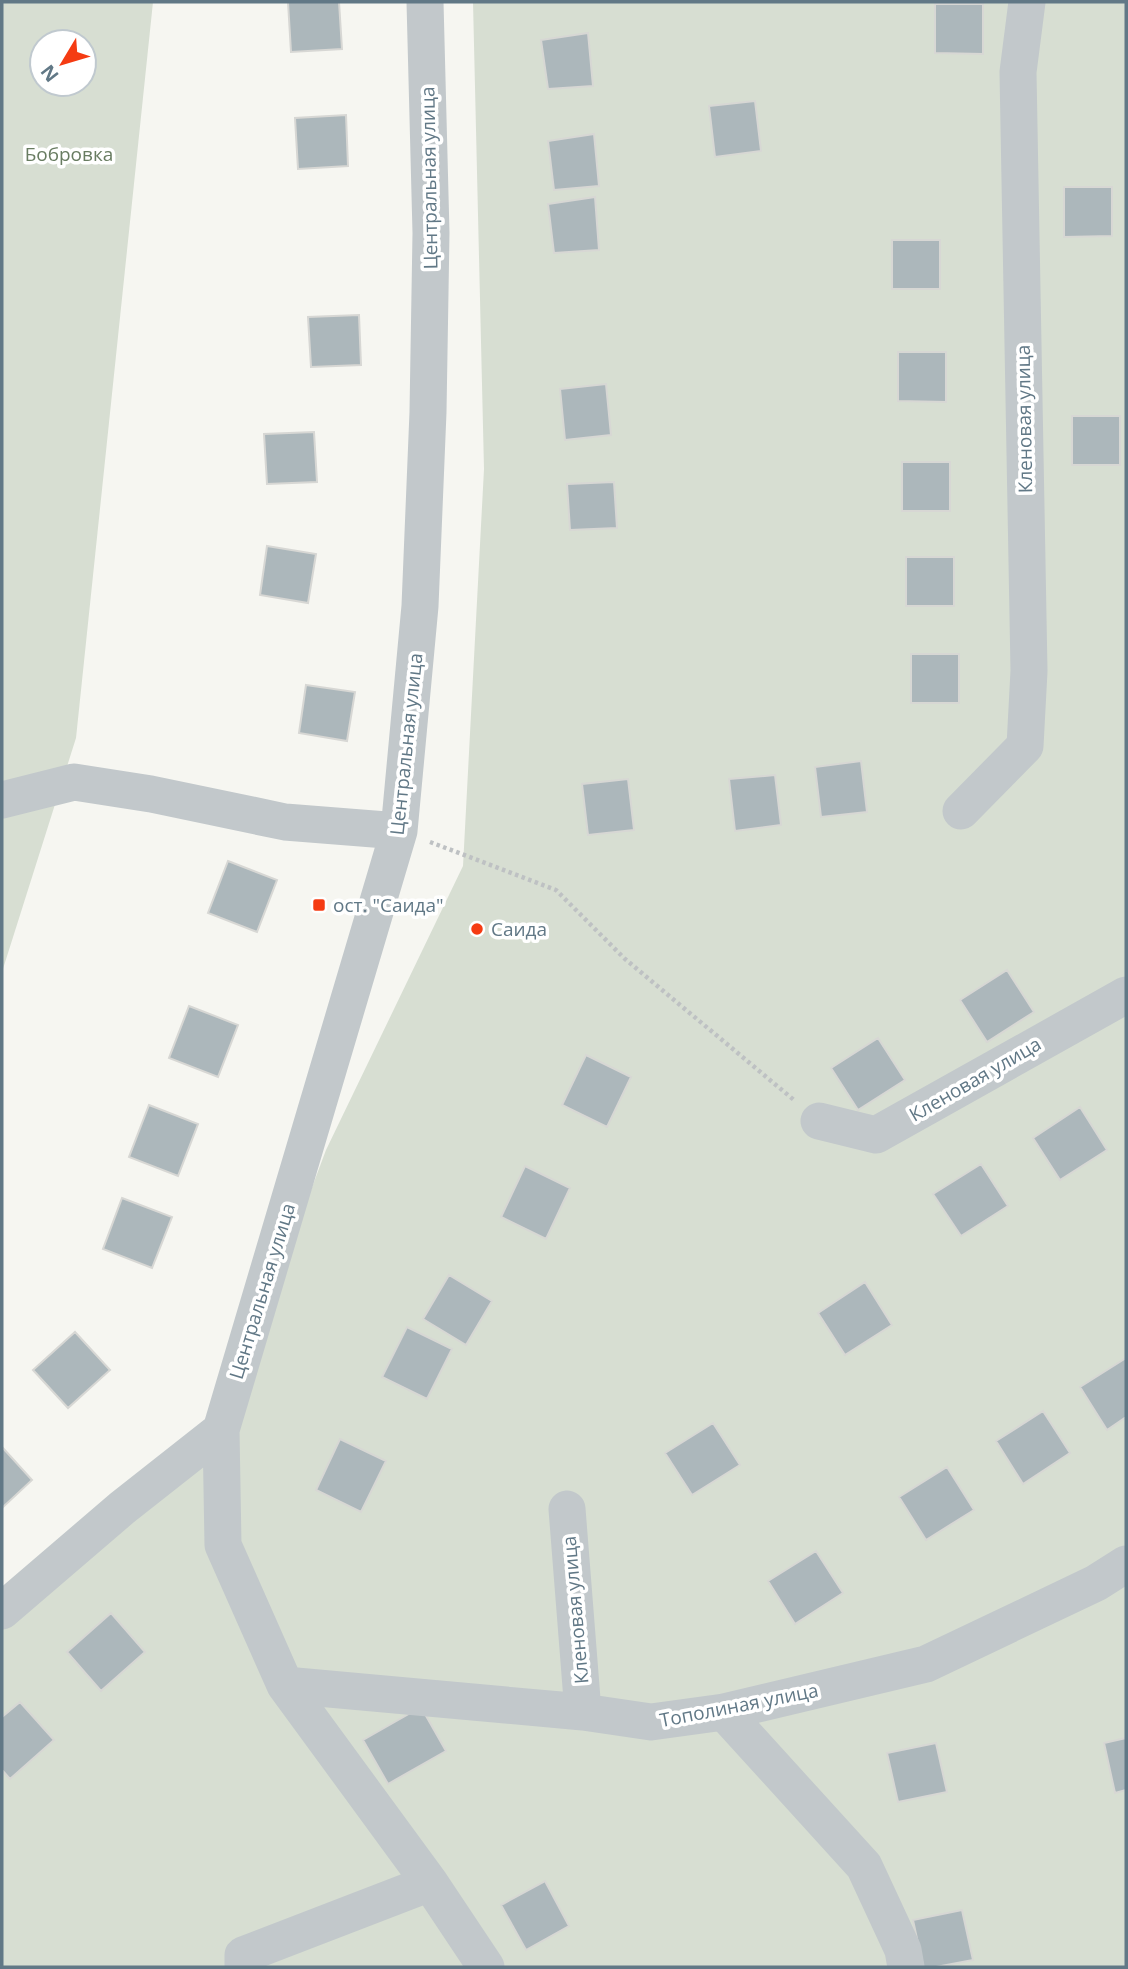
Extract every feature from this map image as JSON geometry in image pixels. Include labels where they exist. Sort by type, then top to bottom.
[{"type":"street","name":"Центральная улица","points":[[425,2],[431,233],[428,412],[420,606],[400,831],[221,1430],[223,1545],[285,1685],[430,1883],[486,1967]]},
{"type":"street","name":"Кленовая улица","points":[[961,811],[1025,746],[1029,671],[1018,72],[1027,2]]},
{"type":"street","points":[[2,800],[74,782],[151,794],[285,822],[400,831]]},
{"type":"street","name":"Кленовая улица","points":[[819,1121],[876,1135],[1126,995]]},
{"type":"street","points":[[2,1611],[122,1508],[221,1430]]},
{"type":"street","name":"Кленовая улица","points":[[566,1509],[583,1712]]},
{"type":"street","name":"Тополиная улица","points":[[285,1685],[583,1712],[651,1722],[724,1712],[926,1664],[1096,1583],[1126,1564]]},
{"type":"street","points":[[724,1712],[864,1866],[903,1950],[906,1967]]},
{"type":"street","points":[[243,1967],[243,1955],[430,1883]]},
{"type":"path","points":[[400,831],[556,890],[625,960],[819,1121]]},
{"type":"green space","name":"Бобровка","points":[[2,2],[153,2],[76,738],[2,972]]},
{"type":"green space","points":[[473,2],[1126,2],[1126,1967],[2,1967],[2,1611],[221,1430],[326,1150],[463,866],[484,469]]},
{"type":"building","points":[[288,2],[339,2],[342,49],[291,52]]},
{"type":"building","points":[[935,4],[983,4],[983,54],[935,53]]},
{"type":"building","points":[[588,33],[593,86],[548,89],[541,40]]},
{"type":"building","points":[[755,101],[761,151],[715,157],[709,106]]},
{"type":"building","points":[[346,115],[348,166],[298,169],[295,118]]},
{"type":"building","points":[[594,134],[599,186],[554,190],[548,141]]},
{"type":"building","points":[[1064,187],[1112,187],[1112,236],[1064,237]]},
{"type":"building","points":[[595,197],[599,250],[554,253],[548,204]]},
{"type":"building","points":[[892,240],[940,240],[940,289],[892,289]]},
{"type":"building","points":[[359,315],[361,365],[311,367],[308,317]]},
{"type":"building","points":[[898,352],[946,352],[946,402],[898,401]]},
{"type":"building","points":[[606,384],[611,435],[565,440],[560,389]]},
{"type":"building","points":[[1072,416],[1120,416],[1120,465],[1072,465]]},
{"type":"building","points":[[314,432],[317,482],[267,484],[264,434]]},
{"type":"building","points":[[902,462],[950,462],[950,511],[902,511]]},
{"type":"building","points":[[614,482],[617,528],[570,530],[567,484]]},
{"type":"building","points":[[267,546],[316,554],[308,603],[260,595]]},
{"type":"building","points":[[906,557],[954,557],[954,606],[906,606]]},
{"type":"building","points":[[911,654],[959,654],[959,703],[911,703]]},
{"type":"building","points":[[306,685],[355,692],[347,741],[299,733]]},
{"type":"building","points":[[861,761],[867,812],[821,817],[815,767]]},
{"type":"building","points":[[775,775],[781,825],[735,831],[729,779]]},
{"type":"building","points":[[628,779],[634,830],[588,835],[582,784]]},
{"type":"building","points":[[228,861],[277,880],[257,932],[208,913]]},
{"type":"building","points":[[1007,970],[1034,1012],[987,1042],[960,1000]]},
{"type":"building","points":[[189,1006],[238,1025],[218,1077],[169,1058]]},
{"type":"building","points":[[878,1038],[905,1080],[858,1110],[831,1068]]},
{"type":"building","points":[[586,1055],[631,1077],[607,1127],[562,1105]]},
{"type":"building","points":[[149,1105],[198,1124],[178,1176],[129,1157]]},
{"type":"building","points":[[1080,1107],[1107,1150],[1060,1180],[1033,1138]]},
{"type":"building","points":[[981,1164],[1008,1206],[961,1236],[933,1194]]},
{"type":"building","points":[[525,1166],[570,1188],[546,1239],[501,1217]]},
{"type":"building","points":[[122,1198],[172,1217],[152,1268],[103,1249]]},
{"type":"building","points":[[449,1275],[492,1301],[466,1345],[423,1319]]},
{"type":"building","points":[[865,1282],[892,1325],[845,1355],[818,1313]]},
{"type":"building","points":[[407,1327],[452,1349],[427,1399],[382,1377]]},
{"type":"building","points":[[75,1332],[110,1370],[68,1408],[33,1370]]},
{"type":"building","points":[[1126,1358],[1126,1417],[1107,1430],[1080,1387]]},
{"type":"building","points":[[1043,1411],[1070,1453],[1023,1484],[996,1441]]},
{"type":"building","points":[[713,1423],[740,1465],[692,1495],[665,1453]]},
{"type":"building","points":[[340,1439],[386,1461],[361,1512],[316,1490]]},
{"type":"building","points":[[2,1447],[32,1480],[2,1508]]},
{"type":"building","points":[[947,1467],[974,1510],[926,1540],[899,1497]]},
{"type":"building","points":[[816,1551],[843,1593],[795,1624],[768,1581]]},
{"type":"building","points":[[111,1613],[145,1652],[101,1691],[67,1652]]},
{"type":"building","points":[[20,1702],[54,1740],[10,1779],[2,1770],[2,1717]]},
{"type":"building","points":[[421,1707],[446,1751],[388,1784],[363,1740]]},
{"type":"building","points":[[1126,1738],[1126,1790],[1115,1793],[1104,1743]]},
{"type":"building","points":[[936,1743],[947,1792],[898,1802],[887,1753]]},
{"type":"building","points":[[545,1881],[569,1926],[526,1950],[501,1905]]},
{"type":"building","points":[[962,1910],[973,1960],[923,1967],[913,1920]]},
{"type":"place","name":"ост. \"Саида\"","points":[[319,905]]},
{"type":"place","name":"Саида","points":[[477,929]]}]
